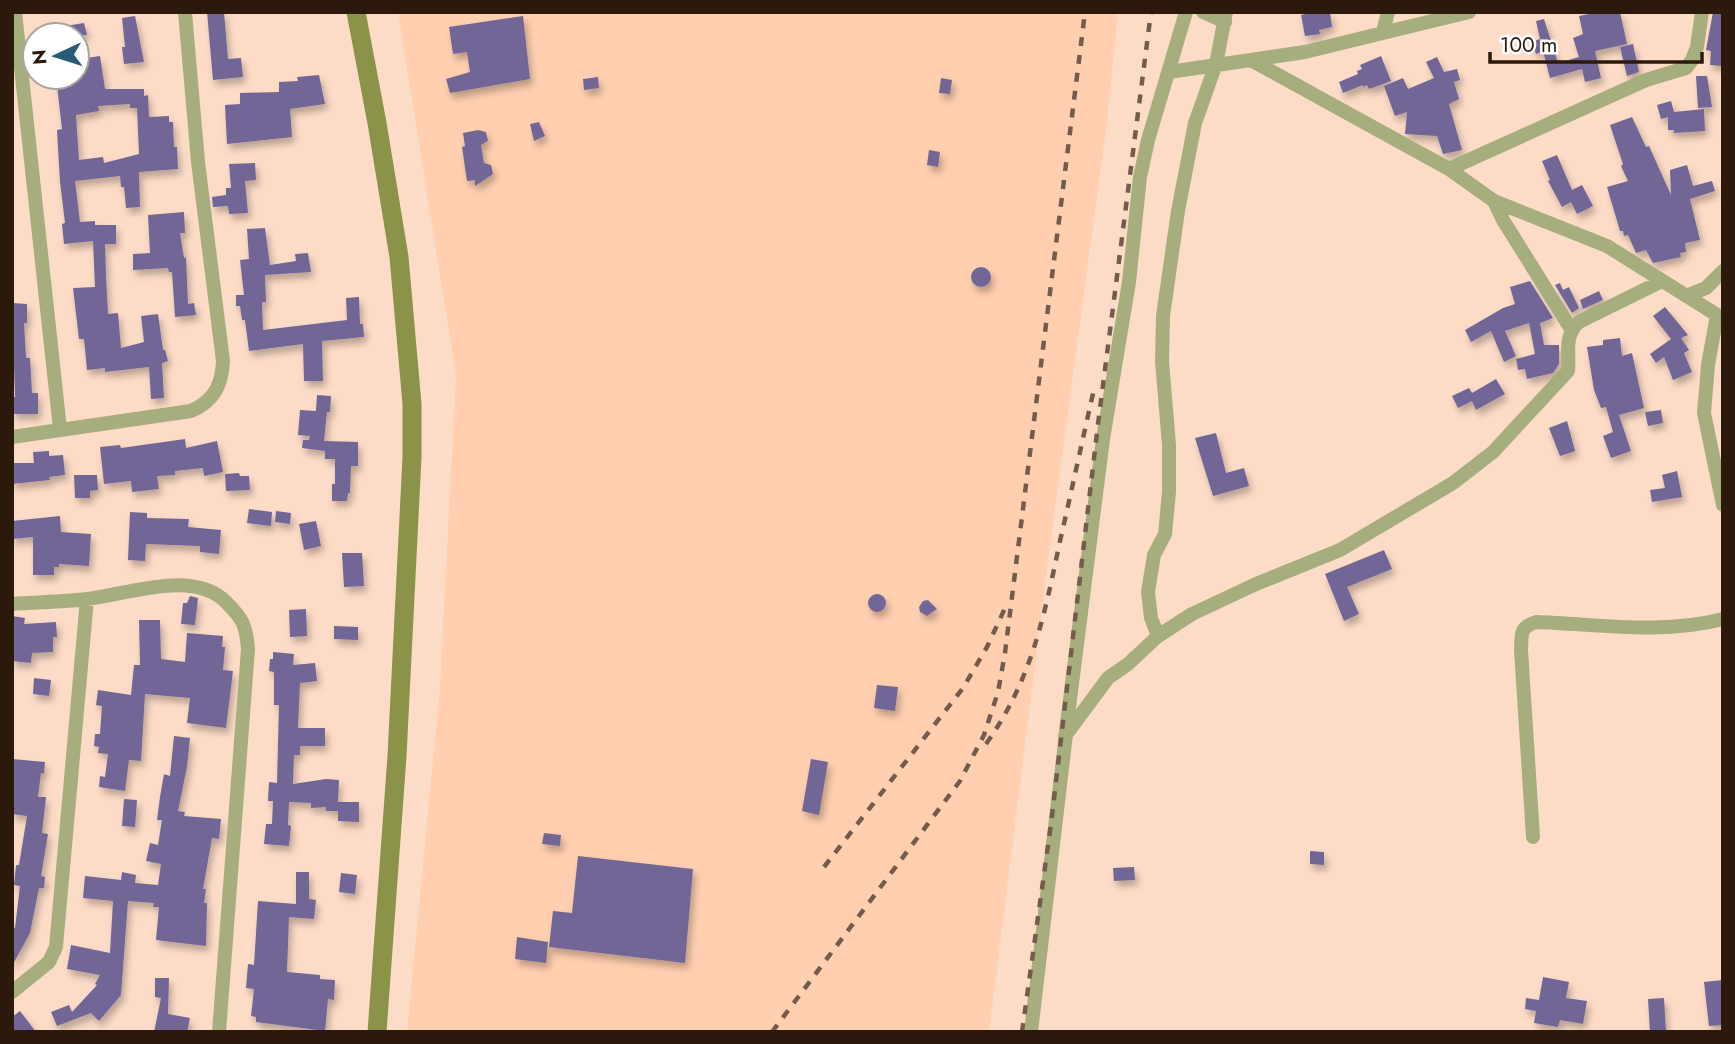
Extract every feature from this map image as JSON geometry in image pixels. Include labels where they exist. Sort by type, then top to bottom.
[{"type":"main road","points":[[356,12],[398,257],[412,404],[412,457],[397,756],[377,1032]]},
{"type":"street","points":[[15,12],[60,429]]},
{"type":"street","points":[[12,437],[191,411],[207,402],[222,378],[223,361],[198,162],[185,12]]},
{"type":"street","points":[[1031,1032],[1066,734],[1065,736],[1103,439],[1129,282],[1140,177],[1186,12]]},
{"type":"street","points":[[1158,636],[1151,618],[1148,592],[1154,555],[1166,534],[1169,492],[1163,316],[1178,211],[1195,123],[1216,64],[1225,17],[1203,12]]},
{"type":"street","points":[[1383,32],[1388,12]]},
{"type":"street","points":[[1169,72],[1305,52],[1469,12]]},
{"type":"street","points":[[1449,169],[1646,80],[1686,68],[1697,47],[1702,12]]},
{"type":"street","points":[[1251,60],[1449,169],[1494,201],[1607,246],[1720,316],[1707,365],[1704,413],[1723,505]]},
{"type":"street","points":[[1494,201],[1571,329]]},
{"type":"street","points":[[1686,296],[1706,288],[1723,271]]},
{"type":"street","points":[[1066,734],[1108,678],[1128,664],[1158,636],[1192,614],[1256,584],[1340,550],[1453,483],[1493,452],[1568,371],[1567,339],[1571,329],[1579,322],[1662,281]]},
{"type":"street","points":[[12,604],[87,599],[184,584],[216,592],[241,617],[246,631],[247,663],[219,1032]]},
{"type":"street","points":[[12,992],[49,962],[56,947],[87,599]]},
{"type":"street","points":[[1534,837],[1521,650],[1522,632],[1526,626],[1536,622],[1616,628],[1673,628],[1723,619]]},
{"type":"shaded area","points":[[398,12],[1118,12],[1107,122],[1047,568],[989,1032],[407,1032],[440,688],[456,375]]},
{"type":"building","points":[[207,12],[224,12],[228,59],[241,58],[243,77],[213,80]]},
{"type":"building","points":[[1330,12],[1332,27],[1319,30],[1320,34],[1305,36],[1301,15]]},
{"type":"building","points":[[1598,12],[1620,12],[1627,44],[1595,51],[1601,78],[1585,82],[1582,69],[1550,78],[1543,51],[1536,54],[1532,42],[1540,39],[1536,21],[1544,19],[1558,63],[1579,57],[1573,38],[1583,34],[1579,16]]},
{"type":"building","points":[[1713,12],[1723,12],[1723,66],[1710,65],[1711,51],[1706,50]]},
{"type":"building","points":[[135,16],[144,62],[124,64],[122,18]]},
{"type":"building","points":[[523,16],[530,79],[450,93],[446,79],[470,72],[467,52],[453,54],[449,27]]},
{"type":"building","points":[[1633,44],[1639,72],[1627,76],[1620,47]]},
{"type":"building","points":[[100,56],[105,89],[144,89],[144,96],[148,95],[149,117],[169,116],[169,122],[173,122],[178,169],[139,172],[140,207],[126,208],[120,176],[75,181],[80,222],[95,221],[95,225],[116,225],[116,244],[105,244],[106,276],[108,314],[118,313],[121,348],[144,342],[141,316],[158,314],[163,350],[168,361],[162,363],[164,398],[151,399],[149,367],[105,372],[105,368],[87,370],[84,339],[79,339],[73,288],[95,287],[93,241],[64,244],[62,224],[65,223],[57,130],[62,129],[58,91],[91,91],[91,57]],"holes":[[[130,104],[130,108],[137,108],[139,154],[104,163],[103,157],[79,160],[76,115],[99,111],[98,106]]]},
{"type":"building","points":[[1381,56],[1391,81],[1369,89],[1367,85],[1363,85],[1343,93],[1339,82],[1358,74],[1357,71],[1362,69],[1360,65]]},
{"type":"building","points":[[1437,57],[1444,72],[1457,69],[1460,80],[1454,82],[1459,99],[1449,104],[1462,150],[1443,154],[1437,136],[1405,134],[1407,112],[1395,116],[1384,86],[1403,78],[1408,89],[1434,78],[1426,62]]},
{"type":"building","points":[[319,75],[325,104],[290,109],[292,137],[227,144],[225,105],[240,104],[240,93],[279,92],[279,82],[298,81],[297,77]]},
{"type":"building","points":[[1696,76],[1707,76],[1712,107],[1698,108]]},
{"type":"building","points":[[598,77],[599,88],[584,90],[583,79]]},
{"type":"building","points":[[941,78],[952,80],[950,94],[939,93]]},
{"type":"building","points":[[1671,101],[1674,112],[1704,109],[1705,131],[1674,133],[1674,130],[1668,130],[1668,117],[1661,119],[1657,105]]},
{"type":"building","points":[[1632,117],[1646,147],[1649,146],[1671,195],[1670,170],[1687,165],[1693,186],[1712,181],[1715,191],[1690,199],[1700,240],[1685,243],[1686,252],[1680,253],[1681,257],[1653,263],[1646,250],[1636,253],[1628,235],[1624,236],[1623,231],[1620,231],[1607,187],[1628,181],[1610,125]]},
{"type":"building","points":[[539,122],[545,136],[534,141],[530,124]]},
{"type":"building","points":[[478,130],[486,132],[488,141],[481,145],[484,163],[491,165],[493,174],[475,186],[475,180],[467,181],[462,147],[465,146],[463,133]]},
{"type":"building","points":[[929,150],[940,152],[938,167],[927,165]]},
{"type":"building","points":[[1557,155],[1572,190],[1582,185],[1593,206],[1577,214],[1571,202],[1562,207],[1548,181],[1550,180],[1542,161]]},
{"type":"building","points":[[255,163],[256,180],[245,181],[248,213],[229,214],[228,206],[213,207],[212,197],[226,195],[226,188],[231,188],[229,164]]},
{"type":"building","points":[[184,212],[185,233],[180,233],[184,258],[186,257],[188,304],[194,303],[196,315],[175,317],[172,272],[169,272],[168,268],[133,270],[133,254],[150,253],[148,215]]},
{"type":"building","points":[[265,228],[270,265],[296,261],[295,254],[308,253],[311,272],[265,275],[263,330],[347,320],[346,298],[359,297],[360,324],[363,324],[364,337],[322,341],[323,381],[304,381],[303,344],[249,351],[245,320],[242,320],[240,306],[236,306],[236,295],[244,295],[240,260],[249,259],[247,229]]},
{"type":"building","points":[[981,267],[988,270],[991,277],[988,284],[981,287],[974,284],[971,277],[974,270]]},
{"type":"building","points":[[1530,281],[1553,318],[1540,323],[1544,345],[1559,345],[1559,364],[1553,373],[1527,379],[1525,369],[1518,370],[1516,359],[1535,354],[1529,323],[1505,331],[1516,356],[1504,362],[1491,331],[1471,342],[1465,330],[1515,304],[1510,287]]},
{"type":"building","points":[[1560,283],[1563,290],[1569,287],[1579,308],[1572,313],[1555,285]]},
{"type":"building","points":[[1599,291],[1603,300],[1583,309],[1580,300]]},
{"type":"building","points":[[12,303],[27,304],[27,323],[24,323],[26,358],[30,358],[32,393],[38,393],[38,414],[13,414],[15,397]]},
{"type":"building","points":[[1665,307],[1688,335],[1681,338],[1689,350],[1684,353],[1692,372],[1673,380],[1664,357],[1656,363],[1650,354],[1671,339],[1653,316]]},
{"type":"building","points":[[1620,338],[1622,356],[1632,353],[1644,408],[1619,415],[1631,451],[1611,458],[1603,436],[1613,432],[1606,407],[1601,408],[1594,390],[1587,347],[1603,345],[1603,340]]},
{"type":"building","points":[[1496,379],[1505,394],[1476,410],[1472,401],[1458,408],[1452,396],[1469,388],[1472,393]]},
{"type":"building","points":[[317,395],[331,396],[324,441],[358,442],[358,466],[351,466],[347,501],[332,501],[335,459],[325,459],[325,451],[302,448],[303,440],[309,440],[310,436],[298,435],[300,410],[316,411]]},
{"type":"building","points":[[1661,410],[1663,423],[1648,426],[1645,412]]},
{"type":"building","points":[[1567,421],[1575,451],[1560,456],[1549,428]]},
{"type":"building","points":[[1216,433],[1226,473],[1244,468],[1249,486],[1213,496],[1195,438]]},
{"type":"building","points":[[185,439],[186,448],[217,441],[223,472],[204,476],[203,468],[175,471],[175,475],[157,476],[159,489],[132,492],[131,481],[104,484],[100,447],[120,445],[121,448]]},
{"type":"building","points":[[49,451],[49,456],[63,455],[65,475],[49,477],[50,480],[12,484],[12,463],[34,463],[33,452]]},
{"type":"building","points":[[1677,471],[1682,497],[1652,502],[1650,490],[1665,488],[1662,475]]},
{"type":"building","points":[[239,473],[240,476],[249,476],[250,490],[226,491],[225,474]]},
{"type":"building","points":[[74,475],[97,475],[98,490],[90,491],[90,498],[75,498]]},
{"type":"building","points":[[249,509],[272,512],[271,526],[247,523]]},
{"type":"building","points":[[276,511],[291,513],[290,524],[275,522]]},
{"type":"building","points":[[130,512],[147,513],[147,518],[189,519],[188,527],[221,530],[219,554],[200,552],[200,546],[146,544],[145,561],[128,560]]},
{"type":"building","points":[[60,516],[61,532],[91,534],[89,566],[59,564],[59,567],[54,567],[54,575],[33,575],[33,537],[12,539],[12,521]]},
{"type":"building","points":[[316,521],[321,546],[304,550],[299,524]]},
{"type":"building","points":[[1384,550],[1392,569],[1347,587],[1359,614],[1344,621],[1325,574]]},
{"type":"building","points":[[342,553],[362,553],[364,586],[344,587]]},
{"type":"building","points":[[877,594],[884,596],[884,610],[877,612],[870,610],[868,603],[870,596]]},
{"type":"building","points":[[190,596],[198,598],[195,625],[181,624],[183,603],[187,603]]},
{"type":"building","points":[[928,600],[937,609],[927,616],[920,612],[919,607],[923,601]]},
{"type":"building","points":[[306,609],[307,636],[290,637],[289,610]]},
{"type":"building","points":[[12,616],[25,618],[24,624],[56,622],[57,637],[53,637],[53,652],[32,653],[31,663],[12,661]]},
{"type":"building","points":[[139,620],[160,620],[161,659],[185,662],[187,633],[223,636],[223,670],[233,671],[226,728],[187,723],[190,698],[145,694],[141,761],[129,760],[125,791],[99,787],[100,776],[105,777],[108,754],[98,753],[99,747],[94,746],[95,734],[100,734],[102,706],[96,705],[98,690],[131,695],[134,665],[140,665]]},
{"type":"building","points":[[334,626],[358,627],[358,640],[334,639]]},
{"type":"building","points":[[273,652],[294,654],[293,665],[315,663],[317,681],[300,683],[298,728],[325,728],[325,746],[300,746],[300,755],[294,755],[293,784],[326,779],[339,780],[338,802],[359,802],[359,822],[338,821],[338,811],[326,811],[326,807],[311,808],[311,803],[289,802],[289,846],[264,844],[266,824],[272,824],[273,801],[268,801],[269,782],[277,783],[279,705],[274,705],[274,672],[269,671]]},
{"type":"building","points":[[34,678],[51,680],[49,696],[33,694]]},
{"type":"building","points":[[877,685],[898,687],[895,711],[874,708]]},
{"type":"building","points":[[174,736],[190,738],[178,811],[185,812],[184,816],[221,819],[219,839],[212,838],[203,889],[206,889],[204,903],[207,903],[206,946],[156,940],[159,907],[153,907],[154,903],[128,901],[121,995],[99,1021],[91,1013],[57,1026],[51,1012],[69,1005],[72,1012],[97,985],[95,984],[100,975],[67,969],[71,945],[110,953],[113,901],[83,898],[85,876],[121,880],[122,872],[136,875],[135,883],[158,885],[161,864],[146,861],[150,843],[158,845],[162,820],[157,820],[160,797],[164,774],[170,776]]},
{"type":"building","points":[[12,759],[45,762],[38,797],[46,797],[42,833],[48,834],[41,876],[45,877],[44,888],[39,888],[30,933],[12,966],[12,927],[15,928],[20,886],[14,885],[16,865],[19,865],[27,816],[12,814]]},
{"type":"building","points":[[811,759],[828,762],[819,815],[802,811]]},
{"type":"building","points":[[124,799],[137,800],[135,827],[122,826]]},
{"type":"building","points":[[544,833],[561,835],[560,846],[542,844]]},
{"type":"building","points":[[1310,851],[1324,852],[1324,865],[1310,864]]},
{"type":"building","points":[[578,856],[693,869],[685,963],[549,947],[553,911],[572,913]]},
{"type":"building","points":[[1134,867],[1135,880],[1114,881],[1113,868]]},
{"type":"building","points":[[296,872],[309,872],[309,899],[316,900],[314,919],[289,917],[287,972],[320,975],[320,979],[335,980],[334,1000],[328,999],[325,1031],[256,1022],[256,1017],[251,1016],[254,989],[246,988],[248,964],[254,965],[258,901],[296,904]]},
{"type":"building","points":[[341,873],[357,875],[355,894],[339,892]]},
{"type":"building","points":[[517,937],[548,942],[546,963],[515,959]]},
{"type":"building","points":[[1543,977],[1569,982],[1566,998],[1587,1001],[1583,1024],[1560,1020],[1558,1027],[1534,1023],[1536,1011],[1525,1009],[1526,998],[1539,1000]]},
{"type":"building","points":[[155,978],[169,978],[168,1014],[190,1018],[187,1032],[154,1032],[161,998],[155,997]]},
{"type":"building","points":[[1723,980],[1723,1025],[1709,1026],[1704,982]]},
{"type":"building","points":[[1664,998],[1666,1031],[1650,1032],[1648,999]]},
{"type":"building","points":[[20,1011],[36,1032],[12,1032],[12,1017]]},
{"type":"railway","points":[[772,1032],[960,781],[984,735],[998,692],[1085,12]]},
{"type":"railway","points":[[1022,1032],[1051,824],[1098,424],[1151,12]]},
{"type":"railway","points":[[986,744],[1015,696],[1042,621],[1095,385]]},
{"type":"railway","points":[[824,867],[963,688],[987,647],[1006,606]]}]
